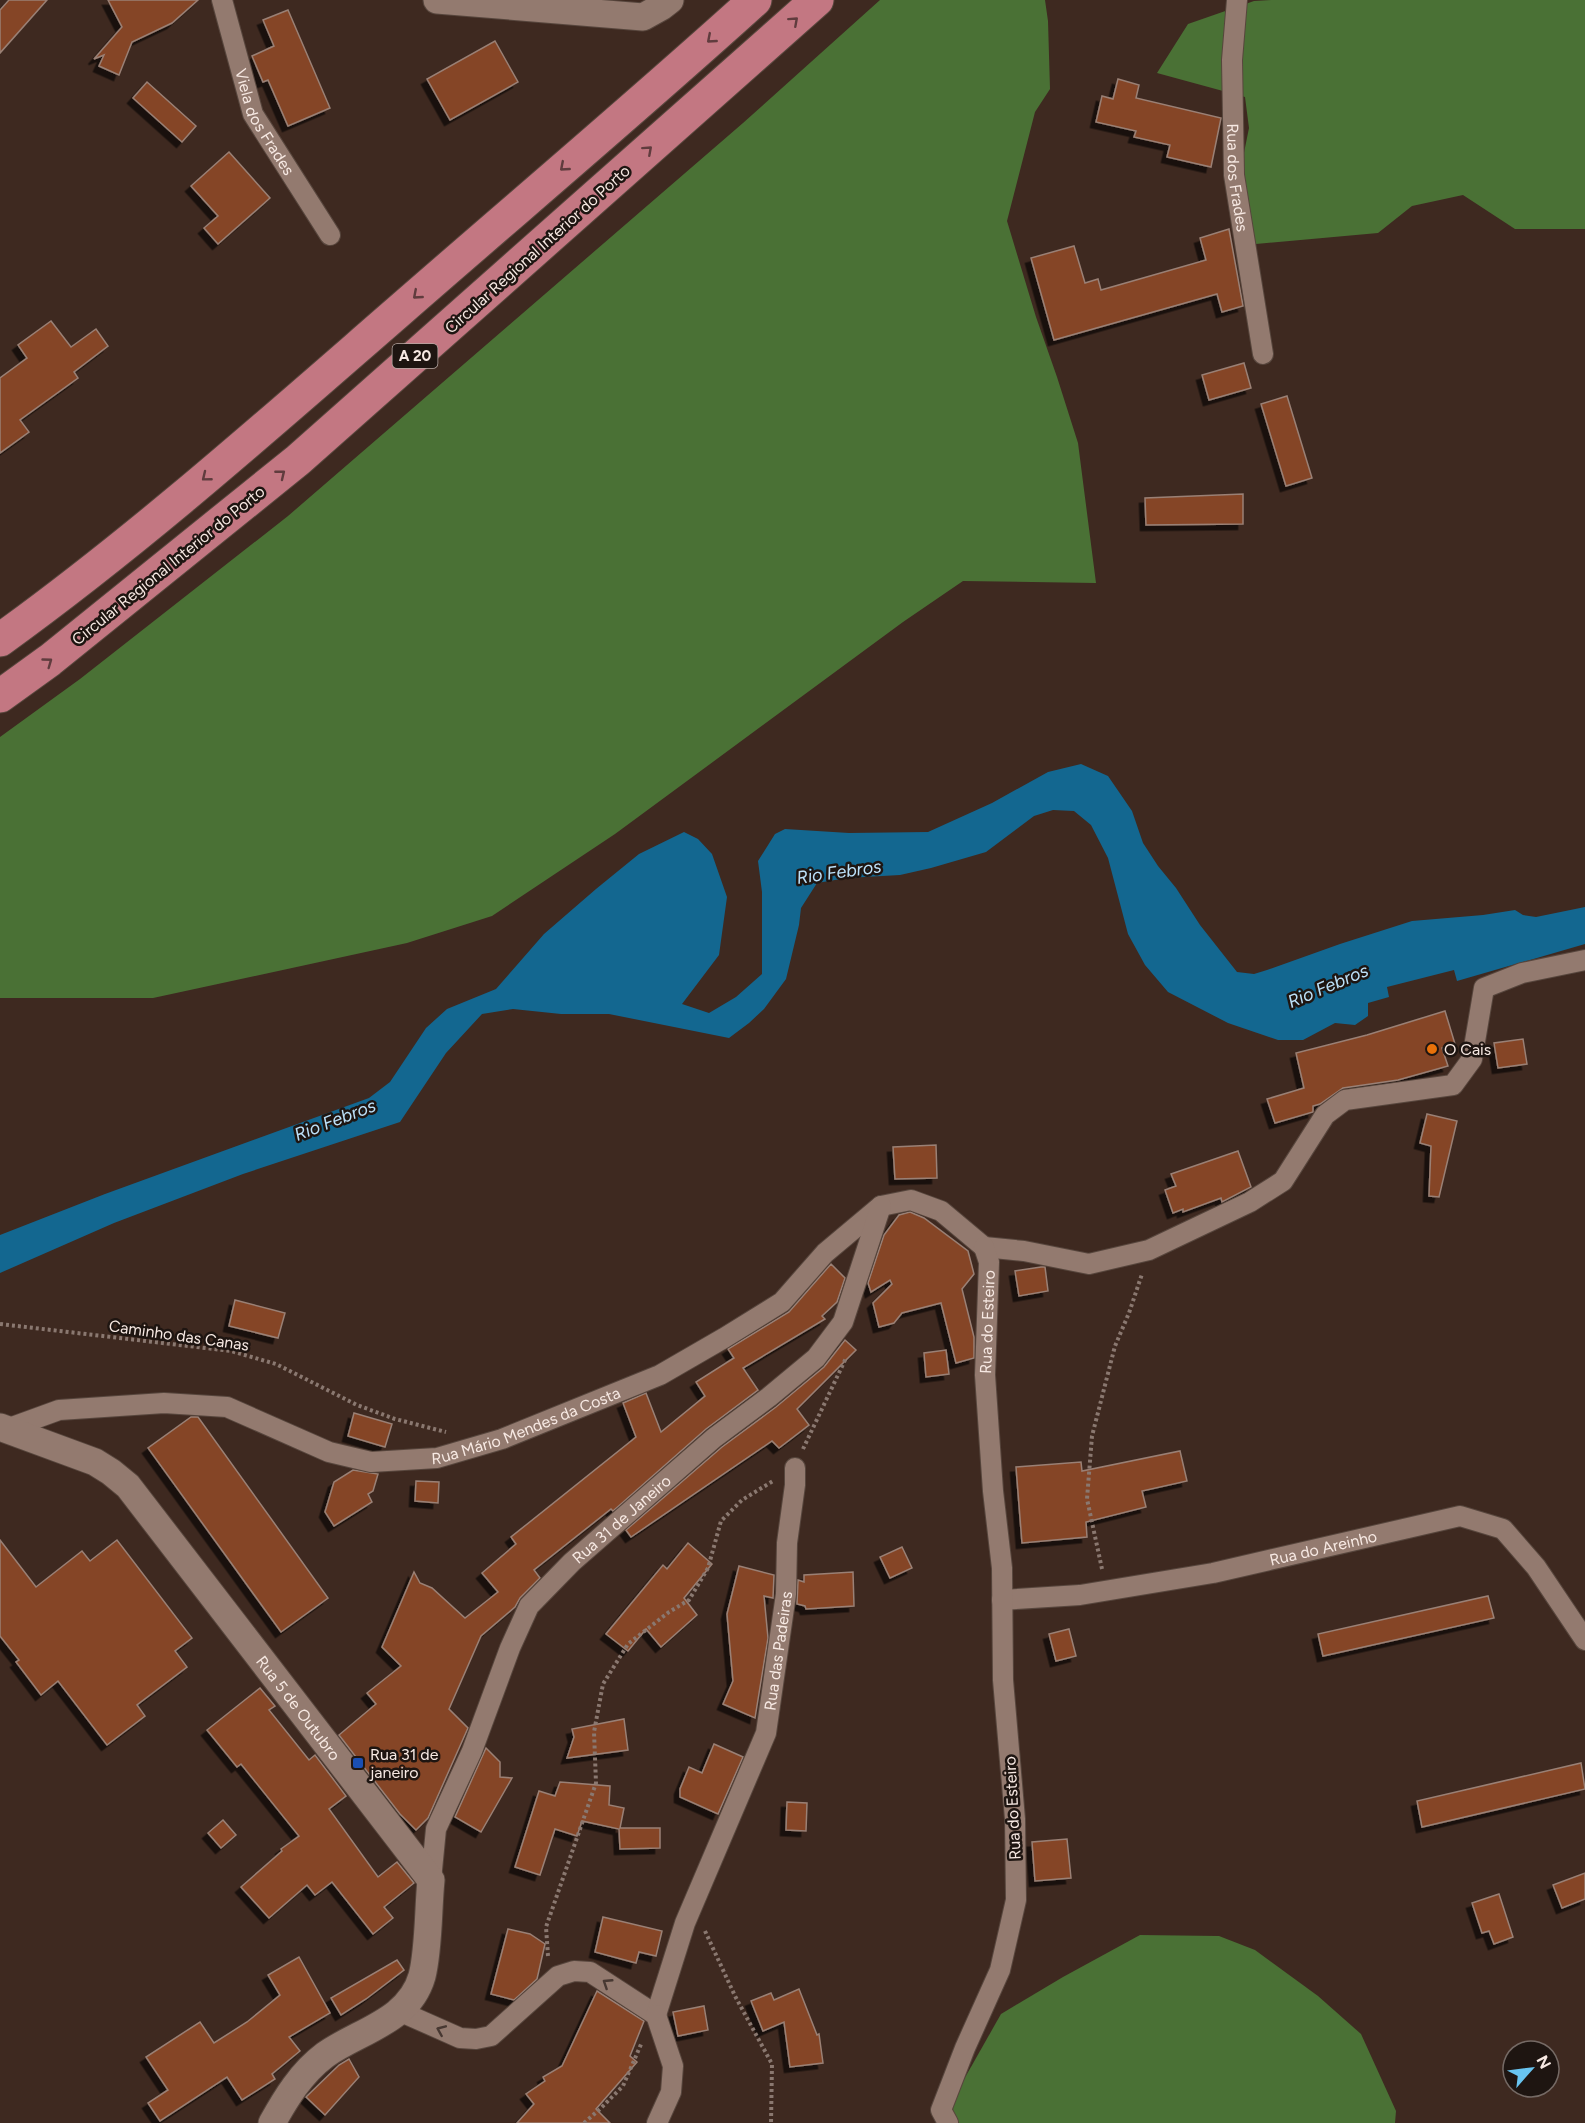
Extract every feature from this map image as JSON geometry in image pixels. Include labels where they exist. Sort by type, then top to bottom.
[{"type":"highway","name":"A 20","points":[[0,640],[136,535],[246,445],[755,0]]},
{"type":"highway","name":"Circular Regional Interior do Porto","points":[[0,696],[50,660],[298,460],[817,0]]},
{"type":"street","name":"Viela dos Frades","points":[[222,0],[253,114],[330,236]]},
{"type":"street","points":[[437,0],[643,17],[670,0]]},
{"type":"street","name":"Rua dos Frades","points":[[1237,0],[1232,60],[1234,175],[1263,354]]},
{"type":"street","name":"Rua do Esteiro","points":[[948,2123],[941,2110],[1000,1970],[1016,1900],[1015,1819],[1004,1680],[1002,1568],[993,1491],[985,1375],[988,1262],[984,1247],[1024,1251],[1089,1264],[1149,1250],[1250,1202],[1283,1181],[1325,1115],[1345,1100],[1453,1085],[1472,1059],[1484,988],[1522,973],[1585,960]]},
{"type":"street","name":"Rua Mário Mendes da Costa","points":[[1,1430],[59,1410],[164,1403],[227,1407],[329,1452],[371,1462],[437,1458],[502,1439],[660,1375],[782,1302],[825,1253],[881,1206],[912,1200],[941,1211],[984,1247]]},
{"type":"street","name":"Rua 31 de Janeiro","points":[[431,1880],[436,1828],[472,1751],[510,1648],[529,1606],[572,1562],[714,1438],[770,1397],[816,1358],[843,1322],[881,1206]]},
{"type":"street","name":"Rua 5 de Outubro","points":[[1,1430],[94,1462],[128,1486],[431,1880]]},
{"type":"street","name":"Rua das Padeiras","points":[[656,2015],[691,1907],[766,1733],[786,1594],[787,1543],[795,1485],[795,1468]]},
{"type":"street","name":"Rua do Areinho","points":[[1002,1600],[1080,1595],[1213,1573],[1460,1516],[1503,1529],[1536,1567],[1585,1640]]},
{"type":"street","points":[[272,2123],[286,2097],[313,2065],[326,2055],[388,2020],[399,2012],[415,1991],[422,1977],[431,1880]]},
{"type":"street","points":[[399,2012],[460,2038],[491,2036],[558,1976],[574,1971],[590,1972],[656,2015],[673,2066],[671,2092],[657,2123]]},
{"type":"path","points":[[1107,1590],[1087,1499],[1092,1436],[1115,1346],[1129,1313],[1149,1250]]},
{"type":"path","name":"Caminho das Canas","points":[[1,1324],[231,1351],[276,1364],[357,1405],[395,1419],[442,1430],[483,1444]]},
{"type":"path","points":[[553,1980],[548,1958],[546,1927],[596,1783],[594,1732],[603,1684],[628,1644],[669,1612],[689,1600],[708,1568],[721,1521],[742,1500],[795,1468],[849,1353]]},
{"type":"path","points":[[691,1907],[772,2064],[771,2123]]},
{"type":"path","points":[[584,2123],[623,2086],[656,2015]]},
{"type":"green space","points":[[880,0],[1045,0],[1048,21],[1050,89],[1035,112],[1007,221],[1078,443],[1096,583],[963,581],[903,622],[615,834],[492,916],[407,943],[153,998],[0,998],[0,737],[80,679],[288,516],[743,123]]},
{"type":"green space","points":[[1585,0],[1585,229],[1515,229],[1463,195],[1412,206],[1378,233],[1245,245],[1235,197],[1249,128],[1245,97],[1157,73],[1188,24],[1254,1]]},
{"type":"green space","points":[[1140,1935],[1219,1936],[1255,1950],[1318,1996],[1361,2034],[1396,2111],[1395,2123],[959,2123],[950,2114],[950,2104],[1001,2014]]},
{"type":"water","name":"Rio Febros","points":[[1081,764],[1108,776],[1132,811],[1143,843],[1158,866],[1237,972],[1254,974],[1412,921],[1515,910],[1523,915],[1536,917],[1585,907],[1585,944],[1457,981],[1454,970],[1387,987],[1389,997],[1368,1003],[1368,1016],[1355,1025],[1335,1023],[1303,1040],[1278,1040],[1228,1023],[1168,992],[1145,965],[1128,934],[1108,858],[1091,825],[1074,811],[1053,810],[1034,816],[986,852],[900,875],[847,878],[817,883],[801,908],[786,979],[764,1009],[729,1038],[609,1014],[561,1014],[513,1009],[482,1014],[446,1053],[400,1122],[243,1174],[114,1223],[0,1273],[0,1235],[105,1194],[369,1098],[390,1082],[426,1028],[447,1009],[496,989],[544,934],[596,889],[639,854],[684,832],[698,839],[712,854],[727,897],[719,955],[682,1004],[709,1013],[736,997],[762,974],[762,892],[758,861],[775,834],[785,829],[849,833],[928,832],[992,803],[1048,772]]},
{"type":"building","points":[[9,0],[47,0],[0,53],[0,10]]},
{"type":"building","points":[[108,0],[198,0],[172,23],[132,42],[119,75],[99,66],[104,55],[94,59],[122,27]]},
{"type":"building","points":[[288,10],[330,108],[288,126],[268,80],[263,82],[252,56],[274,46],[263,20]]},
{"type":"building","points":[[495,41],[518,82],[450,120],[427,79]]},
{"type":"building","points":[[1118,79],[1139,85],[1136,98],[1221,118],[1211,167],[1167,157],[1170,145],[1134,137],[1136,131],[1096,122],[1102,96],[1113,99]]},
{"type":"building","points":[[147,82],[196,126],[182,142],[133,98]]},
{"type":"building","points":[[229,152],[270,198],[218,244],[204,228],[218,216],[191,186]]},
{"type":"building","points":[[1229,229],[1243,306],[1222,312],[1217,294],[1054,340],[1031,258],[1074,246],[1085,283],[1098,279],[1101,290],[1206,260],[1200,238]]},
{"type":"building","points":[[51,321],[71,347],[96,329],[108,346],[74,372],[78,378],[20,420],[29,432],[0,453],[0,378],[27,358],[18,345]]},
{"type":"building","points":[[1244,363],[1251,388],[1209,400],[1202,375]]},
{"type":"building","points":[[1287,396],[1312,478],[1286,486],[1261,404]]},
{"type":"building","points":[[1243,494],[1243,524],[1146,525],[1145,498]]},
{"type":"building","points":[[1445,1011],[1455,1044],[1442,1048],[1448,1066],[1398,1080],[1343,1088],[1320,1104],[1313,1106],[1313,1112],[1275,1123],[1267,1099],[1304,1088],[1296,1053],[1367,1035]]},
{"type":"building","points":[[1523,1039],[1527,1064],[1498,1068],[1494,1043]]},
{"type":"building","points":[[1427,1114],[1457,1121],[1439,1197],[1429,1196],[1431,1146],[1420,1143]]},
{"type":"building","points":[[936,1145],[937,1178],[895,1179],[893,1147]]},
{"type":"building","points":[[1238,1151],[1251,1187],[1222,1202],[1221,1198],[1183,1212],[1183,1209],[1173,1213],[1165,1190],[1176,1186],[1171,1174]]},
{"type":"building","points":[[910,1212],[924,1218],[968,1251],[974,1274],[962,1289],[974,1337],[974,1358],[956,1363],[941,1303],[902,1313],[894,1323],[879,1327],[873,1303],[892,1284],[890,1280],[871,1292],[868,1283],[884,1235],[899,1215]]},
{"type":"building","points":[[831,1264],[845,1278],[837,1302],[822,1316],[825,1319],[743,1368],[758,1390],[706,1429],[613,1511],[611,1509],[534,1570],[540,1578],[520,1598],[515,1607],[481,1636],[449,1709],[468,1728],[428,1818],[416,1830],[400,1814],[339,1735],[376,1704],[367,1693],[401,1666],[382,1647],[414,1572],[420,1583],[432,1588],[465,1618],[498,1592],[482,1573],[516,1544],[511,1537],[636,1437],[623,1403],[646,1393],[661,1432],[705,1396],[696,1382],[734,1358],[728,1349],[789,1312]]},
{"type":"building","points":[[1045,1267],[1048,1291],[1019,1296],[1015,1271]]},
{"type":"building","points":[[235,1300],[285,1313],[278,1338],[229,1326]]},
{"type":"building","points":[[845,1340],[856,1350],[797,1409],[809,1425],[779,1448],[772,1441],[631,1537],[626,1530],[722,1447],[776,1407],[824,1367]]},
{"type":"building","points":[[946,1350],[949,1374],[926,1377],[924,1353]]},
{"type":"building","points":[[354,1413],[392,1424],[385,1447],[348,1436]]},
{"type":"building","points":[[191,1417],[198,1417],[328,1598],[281,1632],[148,1448]]},
{"type":"building","points":[[1180,1451],[1187,1481],[1142,1491],[1146,1507],[1086,1522],[1087,1537],[1022,1543],[1016,1467],[1081,1462],[1082,1471]]},
{"type":"building","points":[[353,1470],[378,1474],[373,1491],[368,1494],[372,1502],[334,1526],[325,1512],[334,1482]]},
{"type":"building","points":[[416,1481],[439,1482],[438,1503],[415,1501]]},
{"type":"building","points":[[0,1540],[36,1587],[82,1551],[90,1561],[117,1540],[192,1638],[175,1651],[187,1667],[137,1705],[145,1716],[107,1745],[58,1681],[41,1695],[16,1662],[19,1660],[0,1636]]},
{"type":"building","points":[[688,1543],[712,1564],[684,1598],[697,1615],[661,1647],[646,1629],[628,1651],[606,1634],[663,1565],[667,1569]]},
{"type":"building","points":[[902,1547],[912,1568],[890,1578],[880,1557]]},
{"type":"building","points":[[739,1566],[774,1575],[773,1598],[764,1596],[768,1638],[755,1718],[723,1704],[733,1681],[727,1614]]},
{"type":"building","points":[[853,1572],[854,1606],[806,1609],[805,1606],[797,1604],[798,1580],[804,1582],[804,1575]]},
{"type":"building","points":[[1488,1596],[1494,1618],[1323,1656],[1318,1634]]},
{"type":"building","points":[[1069,1629],[1076,1656],[1056,1661],[1049,1634]]},
{"type":"building","points":[[260,1688],[275,1706],[269,1710],[309,1760],[315,1755],[346,1796],[329,1809],[378,1877],[397,1862],[414,1883],[384,1907],[393,1918],[373,1934],[332,1882],[315,1895],[307,1885],[269,1918],[241,1887],[282,1851],[281,1849],[299,1836],[241,1764],[237,1767],[207,1730]]},
{"type":"building","points":[[624,1719],[628,1750],[567,1758],[574,1737],[572,1729]]},
{"type":"building","points":[[714,1744],[743,1757],[718,1814],[680,1797],[680,1789],[689,1767],[702,1773]]},
{"type":"building","points":[[486,1748],[500,1762],[500,1777],[512,1778],[481,1832],[455,1817]]},
{"type":"building","points":[[1581,1763],[1585,1789],[1422,1827],[1417,1801]]},
{"type":"building","points":[[560,1782],[610,1786],[609,1805],[624,1808],[620,1828],[660,1828],[660,1848],[620,1849],[619,1829],[582,1821],[577,1836],[555,1829],[540,1875],[515,1867],[539,1791],[555,1796]]},
{"type":"building","points":[[787,1802],[807,1803],[806,1831],[786,1830]]},
{"type":"building","points":[[223,1820],[236,1835],[221,1848],[208,1833]]},
{"type":"building","points":[[1067,1839],[1071,1878],[1035,1881],[1032,1842]]},
{"type":"building","points":[[1585,1873],[1585,1899],[1562,1908],[1553,1885]]},
{"type":"building","points":[[1499,1894],[1513,1937],[1494,1944],[1489,1931],[1482,1933],[1472,1903]]},
{"type":"building","points":[[603,1917],[662,1931],[656,1956],[639,1952],[636,1963],[595,1952]]},
{"type":"building","points":[[508,1929],[530,1934],[545,1944],[537,1979],[514,2000],[491,1994]]},
{"type":"building","points":[[299,1957],[330,2013],[289,2037],[300,2051],[272,2074],[275,2079],[242,2100],[227,2077],[160,2121],[148,2103],[168,2090],[146,2057],[200,2022],[214,2043],[247,2022],[280,1995],[268,1975]]},
{"type":"building","points":[[397,1960],[404,1970],[341,2015],[331,1998]]},
{"type":"building","points":[[799,1989],[817,2035],[819,2034],[823,2063],[790,2067],[784,2022],[763,2031],[751,2001],[771,1993],[774,2000]]},
{"type":"building","points":[[597,1991],[644,2021],[630,2056],[637,2062],[596,2109],[610,2123],[517,2123],[534,2104],[526,2094],[545,2081],[543,2077],[562,2066]]},
{"type":"building","points":[[704,2006],[708,2030],[678,2036],[673,2012]]},
{"type":"building","points":[[349,2059],[359,2077],[325,2115],[306,2097],[339,2065]]},
{"type":"place","name":"O Cais","points":[[1432,1049]]},
{"type":"place","name":"Rua 31 de janeiro","points":[[358,1763]]}]
